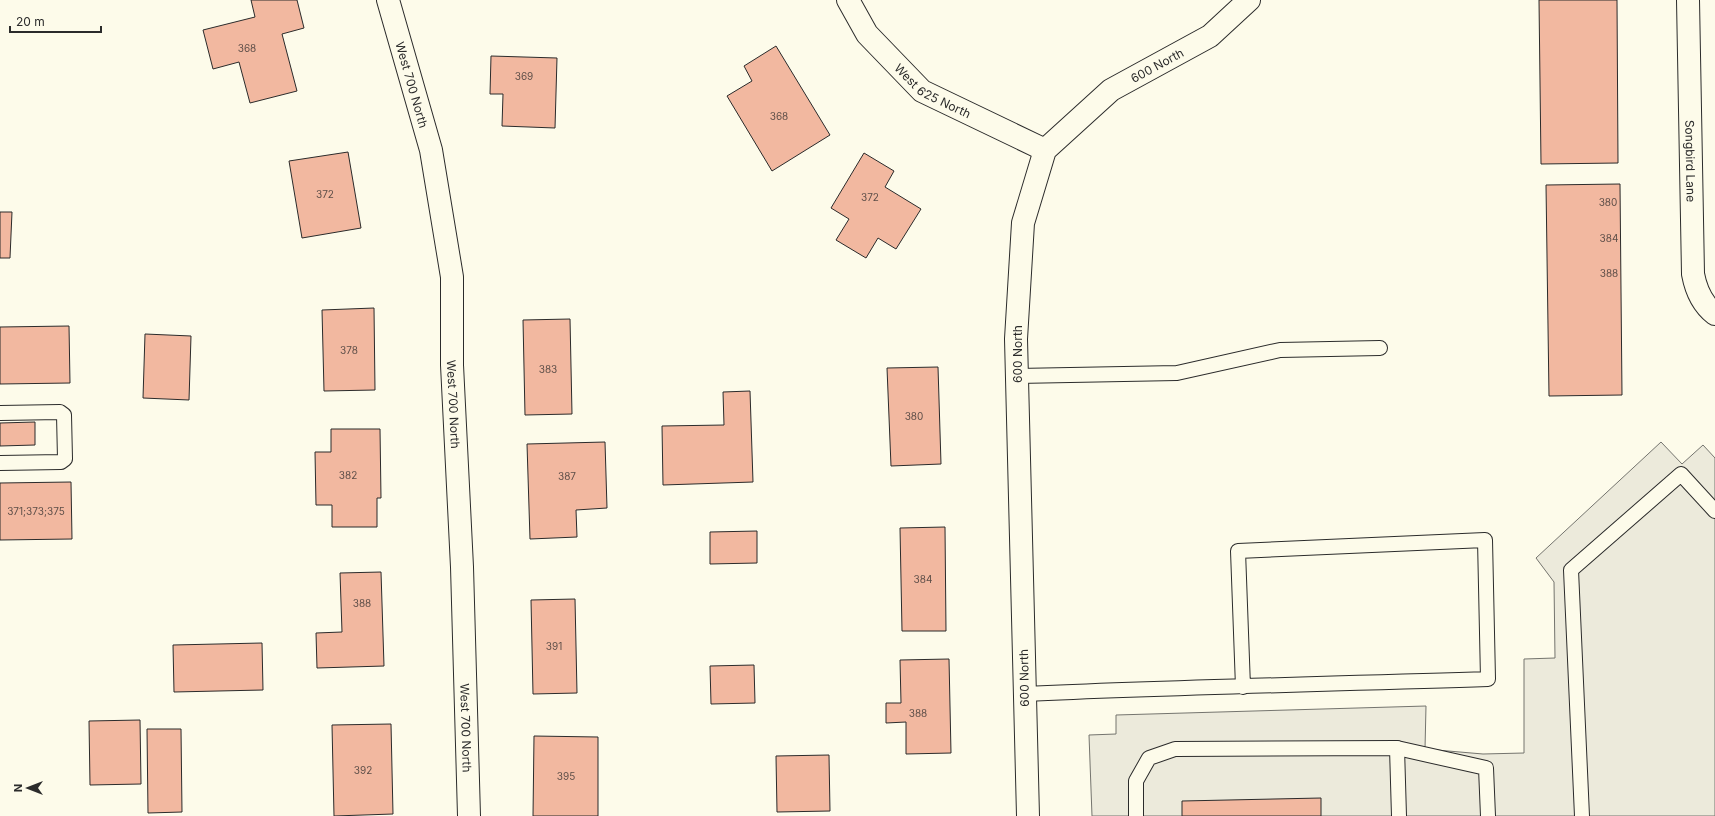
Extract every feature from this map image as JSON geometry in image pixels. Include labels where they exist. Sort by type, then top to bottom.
[{"type":"street","name":"West 700 North","points":[[388,0],[430,150],[452,277],[452,365],[462,567],[469,816]]},
{"type":"street","name":"West 625 North","points":[[848,0],[867,34],[922,91],[1045,150]]},
{"type":"street","name":"600 North","points":[[1028,816],[1016,339],[1023,223],[1045,150],[1111,90],[1210,36],[1249,0]]},
{"type":"street","name":"Songbird Lane","points":[[1688,0],[1693,274],[1695,287],[1702,300],[1715,314]]},
{"type":"lane","points":[[1017,376],[1177,374],[1280,350],[1380,348]]},
{"type":"lane","points":[[0,413],[60,412],[64,415],[65,459],[61,462],[0,463]]},
{"type":"lane","points":[[1582,816],[1571,570],[1681,474],[1715,511]]},
{"type":"lane","points":[[1024,694],[1243,687],[1488,679],[1485,540],[1238,552],[1243,687]]},
{"type":"lane","points":[[1136,816],[1136,781],[1149,758],[1175,749],[1397,748],[1486,768],[1488,816]]},
{"type":"lane","points":[[1397,748],[1399,816]]},
{"type":"shaded area","points":[[1661,442],[1682,464],[1703,445],[1715,458],[1715,816],[1092,816],[1089,735],[1116,734],[1116,715],[1426,706],[1425,749],[1483,754],[1524,753],[1524,659],[1555,658],[1554,582],[1536,558]]},
{"type":"building","points":[[251,0],[297,0],[304,28],[282,34],[297,91],[250,103],[239,62],[213,69],[203,30],[255,17]]},
{"type":"building","points":[[1539,0],[1617,0],[1618,163],[1541,164]]},
{"type":"building","points":[[776,46],[830,135],[772,171],[727,96],[752,81],[744,66]]},
{"type":"building","points":[[491,56],[557,58],[555,128],[502,126],[503,94],[490,94]]},
{"type":"building","points":[[348,152],[361,228],[302,238],[289,161]]},
{"type":"building","points":[[864,153],[894,171],[885,187],[921,209],[896,249],[878,238],[866,258],[836,240],[849,219],[831,208]]},
{"type":"building","points":[[1620,184],[1622,395],[1549,396],[1546,185]]},
{"type":"building","points":[[0,212],[12,212],[10,258],[0,258]]},
{"type":"building","points":[[374,308],[375,390],[324,391],[322,310]]},
{"type":"building","points":[[570,319],[572,414],[525,415],[523,320]]},
{"type":"building","points":[[69,326],[70,383],[0,384],[0,327]]},
{"type":"building","points":[[145,334],[191,336],[189,400],[143,398]]},
{"type":"building","points":[[938,367],[941,464],[891,466],[887,368]]},
{"type":"building","points":[[750,391],[753,482],[663,485],[662,426],[724,425],[723,392]]},
{"type":"building","points":[[35,422],[35,445],[0,446],[0,423]]},
{"type":"building","points":[[331,429],[380,429],[381,498],[377,498],[377,527],[332,527],[332,505],[316,505],[315,452],[331,452]]},
{"type":"building","points":[[605,442],[607,508],[576,510],[577,537],[530,539],[527,444]]},
{"type":"building","points":[[71,482],[72,539],[0,540],[0,483]]},
{"type":"building","points":[[945,527],[946,631],[902,631],[900,528]]},
{"type":"building","points":[[757,531],[757,563],[710,564],[710,532]]},
{"type":"building","points":[[381,572],[384,666],[317,668],[316,633],[342,632],[340,573]]},
{"type":"building","points":[[575,599],[577,693],[533,694],[531,600]]},
{"type":"building","points":[[262,643],[263,690],[174,692],[173,645]]},
{"type":"building","points":[[949,659],[951,753],[906,754],[906,722],[886,723],[886,703],[901,703],[900,660]]},
{"type":"building","points":[[754,665],[755,703],[711,704],[710,666]]},
{"type":"building","points":[[140,720],[141,784],[90,785],[89,721]]},
{"type":"building","points":[[391,724],[393,814],[334,816],[332,725]]},
{"type":"building","points":[[147,729],[181,729],[182,812],[148,813]]},
{"type":"building","points":[[534,736],[598,737],[598,816],[533,816]]},
{"type":"building","points":[[829,755],[830,811],[777,812],[776,756]]},
{"type":"building","points":[[1321,798],[1321,816],[1182,816],[1182,801]]}]
